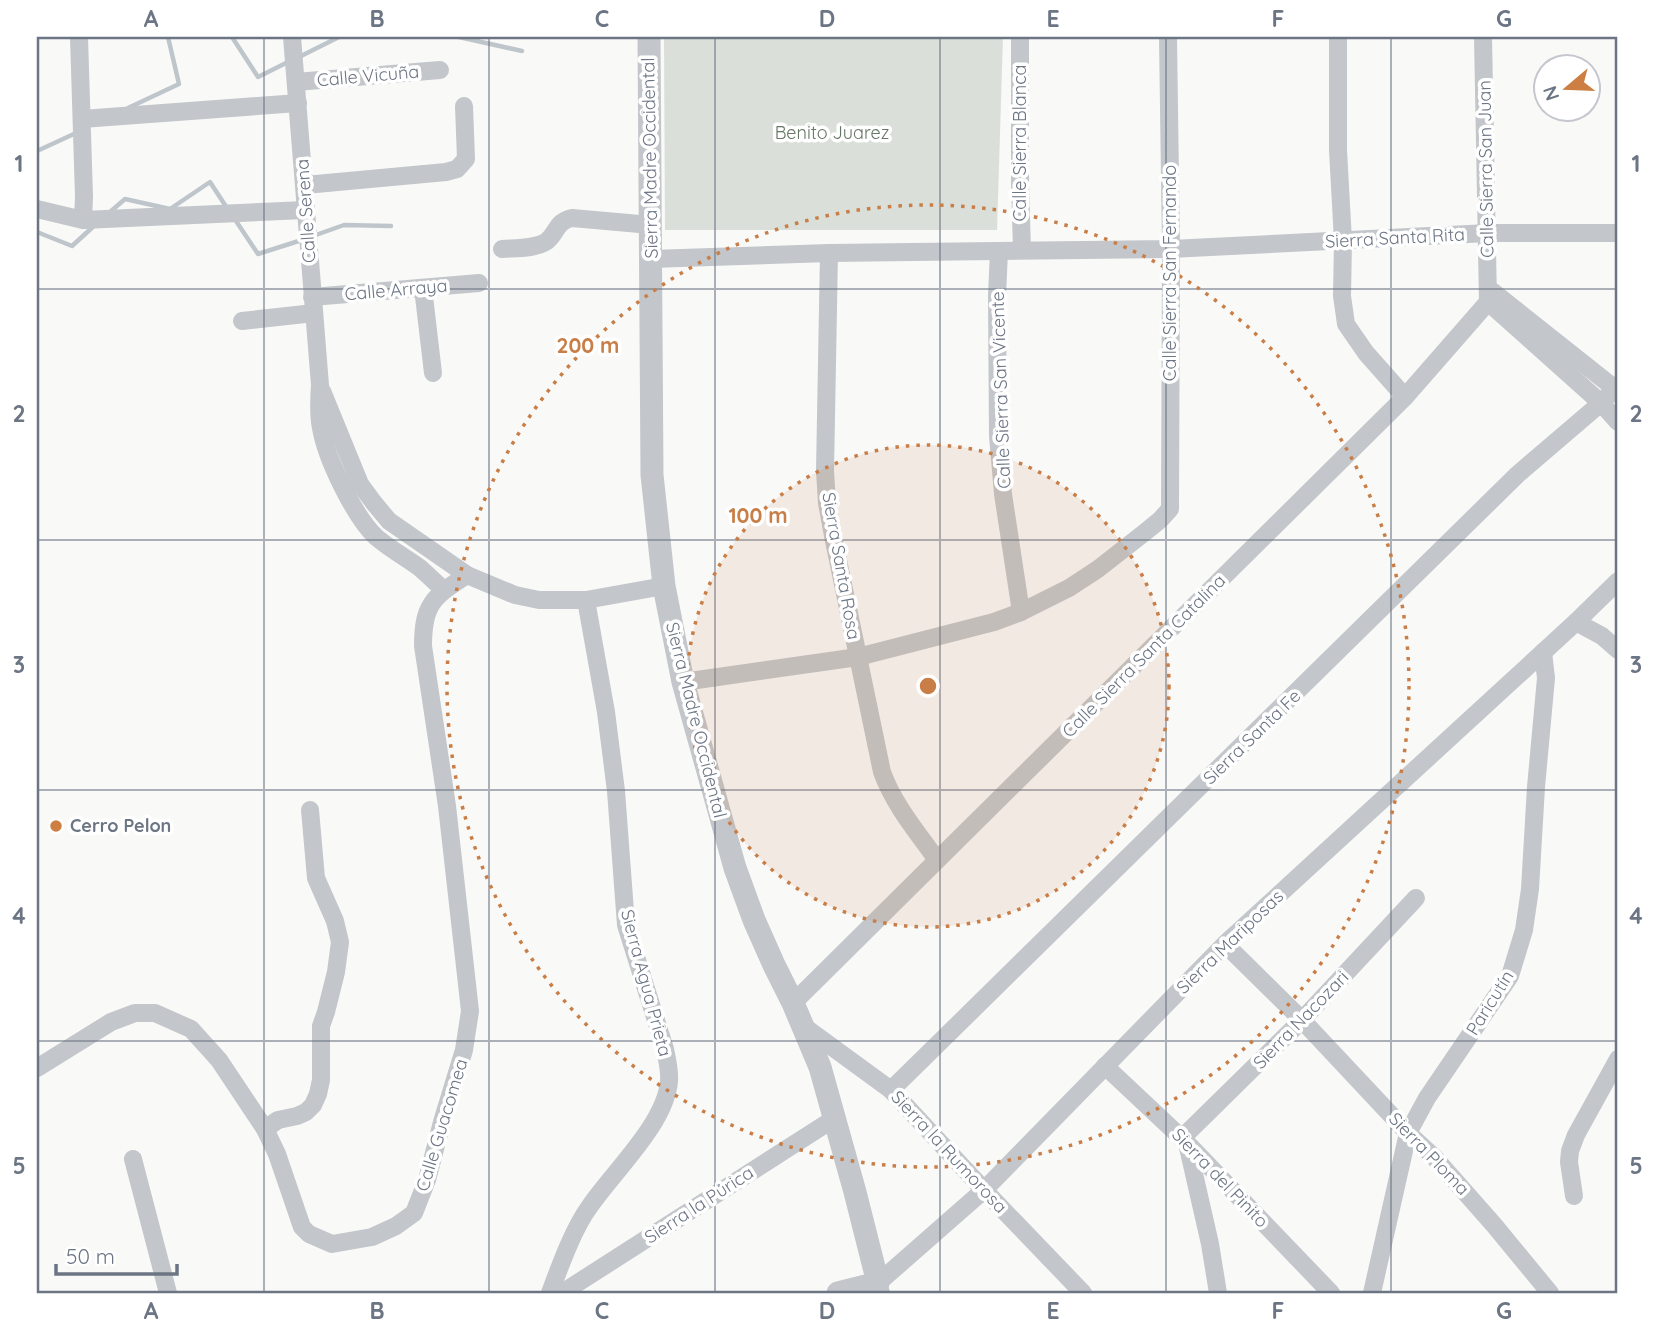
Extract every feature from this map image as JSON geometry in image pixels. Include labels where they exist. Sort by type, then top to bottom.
[{"type":"street","points":[[79,37],[83,220]]},
{"type":"street","name":"Calle Serena","points":[[292,37],[320,385],[321,430],[342,485],[359,517],[390,549],[419,568],[444,590]]},
{"type":"street","name":"Sierra Madre Occidental","points":[[649,37],[652,475],[664,586],[683,682],[735,868],[754,920],[820,1066],[880,1288]]},
{"type":"street","name":"Calle Sierra Blanca","points":[[1020,37],[1022,250]]},
{"type":"street","name":"Calle Sierra San Fernando","points":[[1021,612],[1069,588],[1098,569],[1170,509],[1171,249],[1168,37]]},
{"type":"street","points":[[1338,37],[1342,296],[1346,324],[1366,353],[1405,397]]},
{"type":"street","name":"Calle Sierra San Juan","points":[[1483,37],[1488,295]]},
{"type":"street","name":"Calle Vicuña","points":[[296,82],[440,70]]},
{"type":"street","points":[[82,119],[298,103]]},
{"type":"street","points":[[305,185],[457,169],[466,159],[464,106]]},
{"type":"street","points":[[37,209],[83,220],[305,210]]},
{"type":"street","points":[[502,249],[545,242],[561,222],[572,218],[651,225]]},
{"type":"street","name":"Sierra Santa Rita","points":[[651,259],[830,253],[1171,249],[1488,233],[1618,233]]},
{"type":"street","name":"Calle Sierra San Vicente","points":[[999,251],[998,436],[1003,494],[1021,612]]},
{"type":"street","name":"Sierra Santa Rosa","points":[[830,253],[825,471],[827,503],[888,789],[937,860]]},
{"type":"street","name":"Calle Arraya","points":[[242,321],[313,305],[423,288],[479,283]]},
{"type":"street","points":[[423,288],[433,373]]},
{"type":"street","points":[[1488,295],[1618,388]]},
{"type":"street","points":[[1488,295],[1618,422]]},
{"type":"street","name":"Calle Sierra Santa Catalina","points":[[793,1003],[1405,397],[1488,295]]},
{"type":"street","name":"Calle Serena","points":[[320,385],[360,484],[373,503],[389,521],[467,575],[515,595],[539,600],[586,600],[664,586]]},
{"type":"street","name":"Sierra Santa Fe","points":[[891,1090],[1518,474],[1618,388]]},
{"type":"street","name":"Calle Guacomea","points":[[37,1068],[111,1021],[135,1013],[155,1013],[191,1030],[219,1060],[265,1129],[302,1227],[309,1234],[332,1244],[372,1237],[396,1226],[414,1213],[428,1180],[464,1050],[470,1011],[447,806],[423,646],[423,625],[427,610],[444,590],[467,575]]},
{"type":"street","name":"Sierra Mariposas","points":[[838,1293],[880,1288],[984,1190],[1225,944],[1618,581]]},
{"type":"street","name":"Sierra Agua Prieta","points":[[550,1293],[562,1261],[588,1209],[648,1132],[662,1107],[669,1083],[665,1049],[626,925],[616,791],[606,712],[586,600]]},
{"type":"street","points":[[683,682],[858,657],[994,622],[1021,612]]},
{"type":"street","points":[[1576,622],[1602,636],[1618,650]]},
{"type":"street","name":"Paricutín","points":[[1372,1293],[1408,1133],[1427,1098],[1510,976],[1521,942],[1530,889],[1546,678],[1543,652]]},
{"type":"street","points":[[265,1129],[278,1120],[306,1112],[313,1105],[321,1080],[321,1026],[336,972],[340,942],[335,921],[316,878],[310,810]]},
{"type":"street","name":"Sierra Nacozari","points":[[1185,1140],[1416,898]]},
{"type":"street","name":"Sierra Ploma","points":[[1225,944],[1434,1157],[1550,1293]]},
{"type":"street","name":"Sierra la Rumorosa","points":[[802,1025],[891,1090],[1083,1293]]},
{"type":"street","points":[[1574,1196],[1570,1151],[1618,1059]]},
{"type":"street","name":"Sierra del Pinito","points":[[1105,1066],[1185,1140],[1331,1293]]},
{"type":"street","name":"Sierra la Púrica","points":[[562,1293],[835,1118]]},
{"type":"street","points":[[1185,1140],[1210,1244],[1218,1293]]},
{"type":"street","points":[[133,1159],[168,1293]]},
{"type":"green space","name":"Benito Juarez","points":[[664,37],[1003,37],[997,230],[665,230]]},
{"type":"waterway","points":[[128,108],[179,84],[168,37]]},
{"type":"waterway","points":[[232,37],[258,77],[288,62]]},
{"type":"waterway","points":[[299,57],[339,37]]},
{"type":"waterway","points":[[459,37],[522,51]]},
{"type":"waterway","points":[[37,151],[76,133]]},
{"type":"waterway","points":[[110,212],[125,199],[170,209],[210,182],[227,208]]},
{"type":"waterway","points":[[234,218],[258,254],[305,239]]},
{"type":"waterway","points":[[37,232],[72,246],[95,225]]},
{"type":"waterway","points":[[313,236],[344,225],[391,226]]},
{"type":"place","name":"Cerro Pelon","points":[[56,826]]}]
